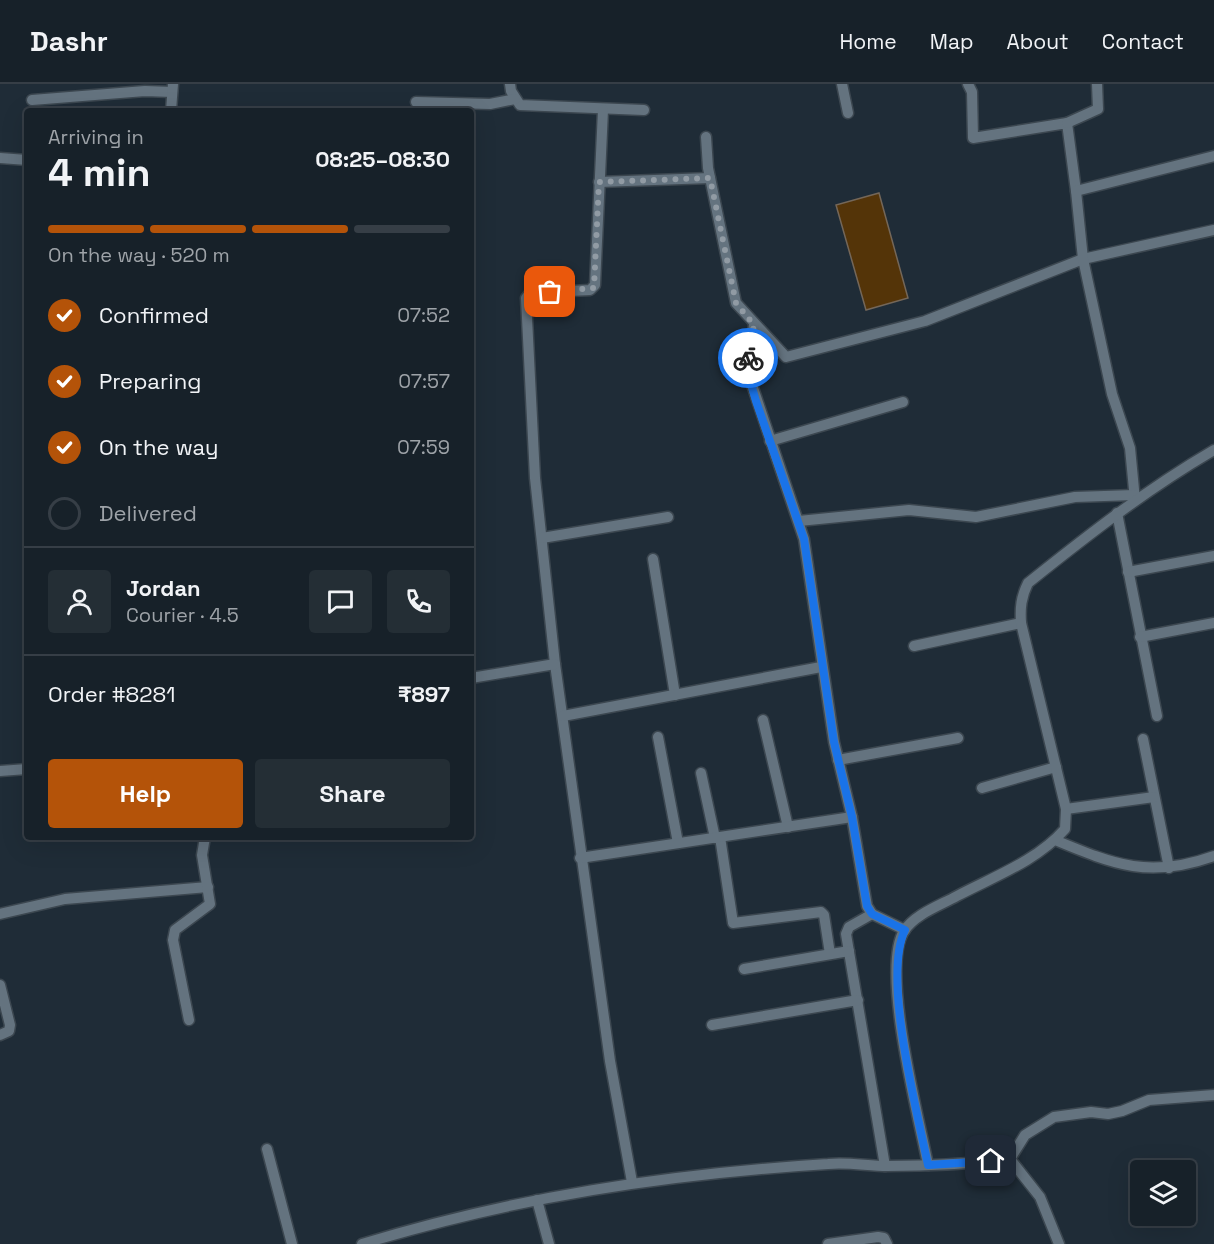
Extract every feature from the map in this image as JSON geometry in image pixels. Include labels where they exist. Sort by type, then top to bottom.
[{"type":"street","points":[[510,84],[515,99],[520,105],[644,110]]},
{"type":"street","points":[[842,84],[848,113]]},
{"type":"street","points":[[968,84],[972,92],[973,138],[1066,123],[1098,109],[1097,84]]},
{"type":"street","points":[[32,100],[173,88],[171,108]]},
{"type":"street","points":[[416,102],[490,104],[515,99]]},
{"type":"street","points":[[603,110],[594,288],[530,293],[526,298],[535,478],[555,664],[580,858],[610,1061],[632,1182]]},
{"type":"street","points":[[1066,123],[1069,127],[1083,259],[1112,394],[1130,448],[1135,497]]},
{"type":"street","points":[[706,137],[710,178],[736,303],[782,355],[791,358],[925,321],[1083,259],[1214,230]]},
{"type":"street","points":[[1076,191],[1214,156]]},
{"type":"street","points":[[0,158],[24,160]]},
{"type":"street","points":[[599,182],[710,178]]},
{"type":"street","points":[[754,325],[747,370],[804,539],[821,668],[838,760],[852,817],[867,906],[872,914],[905,930]]},
{"type":"street","points":[[770,441],[903,402]]},
{"type":"street","points":[[928,1165],[896,983],[897,949],[905,930],[922,915],[1040,852],[1065,829],[1066,809],[1021,624],[1020,604],[1028,583],[1135,497],[1214,450]]},
{"type":"street","points":[[799,521],[841,514],[909,510],[976,517],[1075,497],[1135,497]]},
{"type":"street","points":[[1117,513],[1156,716]]},
{"type":"street","points":[[542,538],[668,517]]},
{"type":"street","points":[[1128,572],[1214,556]]},
{"type":"street","points":[[653,559],[675,695]]},
{"type":"street","points":[[1140,637],[1214,622]]},
{"type":"street","points":[[914,646],[1021,624]]},
{"type":"street","points":[[474,678],[555,664]]},
{"type":"street","points":[[563,716],[821,668]]},
{"type":"street","points":[[763,720],[788,827]]},
{"type":"street","points":[[658,737],[678,843]]},
{"type":"street","points":[[838,760],[958,738]]},
{"type":"street","points":[[1143,739],[1169,868]]},
{"type":"street","points":[[982,788],[1056,767]]},
{"type":"street","points":[[0,771],[24,769]]},
{"type":"street","points":[[701,773],[718,837],[734,924],[821,912],[824,915],[830,954]]},
{"type":"street","points":[[1066,809],[1154,797]]},
{"type":"street","points":[[580,858],[852,817]]},
{"type":"street","points":[[189,1020],[173,940],[175,930],[210,904],[202,855],[204,840]]},
{"type":"street","points":[[1055,840],[1102,859],[1130,867],[1169,868],[1189,865],[1214,856]]},
{"type":"street","points":[[0,914],[65,899],[208,887]]},
{"type":"street","points":[[872,914],[849,927],[846,933],[885,1166]]},
{"type":"street","points":[[744,969],[849,951]]},
{"type":"street","points":[[0,985],[10,1025],[9,1031],[0,1035]]},
{"type":"street","points":[[712,1025],[858,1000]]},
{"type":"street","points":[[1010,1159],[1025,1135],[1054,1117],[1091,1112],[1122,1112],[1149,1100],[1214,1095]]},
{"type":"street","points":[[267,1149],[292,1244]]},
{"type":"street","points":[[362,1244],[537,1200],[632,1182],[701,1173],[832,1163],[885,1166],[1010,1159]]},
{"type":"street","points":[[1010,1159],[1040,1197],[1059,1244]]},
{"type":"street","points":[[537,1200],[549,1244]]},
{"type":"street","points":[[828,1244],[878,1237],[884,1238],[887,1244]]},
{"type":"building","points":[[879,193],[908,298],[866,310],[836,205]]},
{"type":"way so far","points":[[550,292],[594,288],[599,182],[710,178],[736,303],[754,325],[748,358]]},
{"type":"route","points":[[748,358],[747,370],[756,401],[804,539],[819,658],[834,742],[852,817],[867,906],[872,914],[905,930],[897,949],[896,983],[928,1165],[991,1161]]}]
